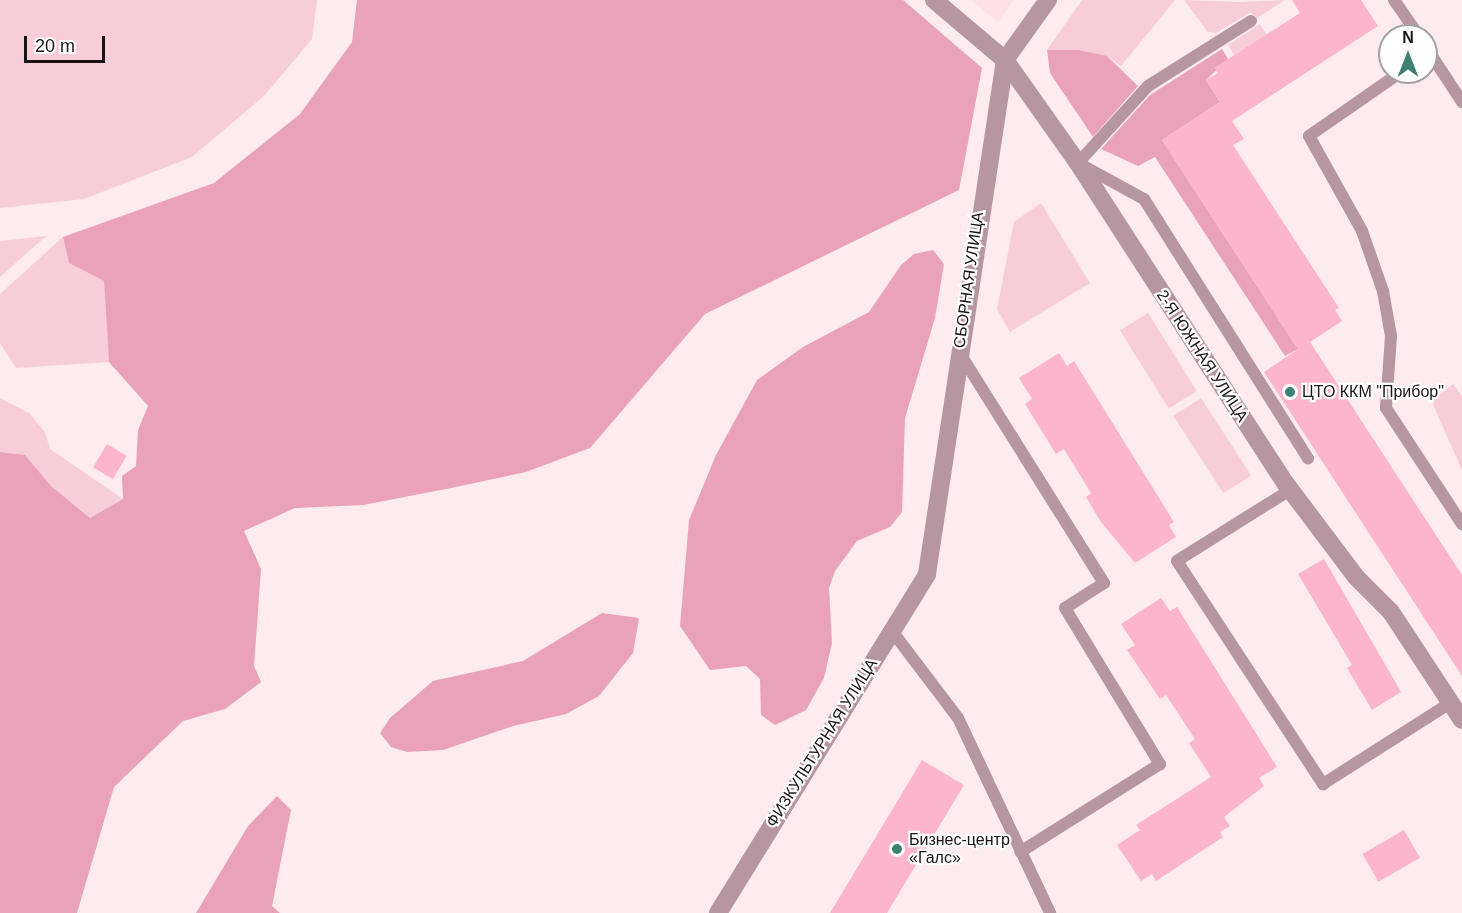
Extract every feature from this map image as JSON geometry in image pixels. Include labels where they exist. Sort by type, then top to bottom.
[{"type":"street","name":"2-Я ЮЖНАЯ УЛИЦА","points":[[934,0],[1005,60],[1078,163],[1290,490],[1356,577],[1390,612],[1462,720]]},
{"type":"street","name":"СБОРНАЯ УЛИЦА","points":[[927,574],[1005,60],[1048,0]]},
{"type":"street","name":"ФИЗКУЛЬТУРНАЯ УЛИЦА","points":[[718,913],[927,574]]},
{"type":"lane","points":[[1394,0],[1411,24]]},
{"type":"lane","points":[[1251,21],[1148,86],[1078,163],[1144,199],[1308,458]]},
{"type":"lane","points":[[1438,67],[1462,102]]},
{"type":"lane","points":[[1384,84],[1309,136],[1362,231],[1383,291],[1391,336],[1386,408],[1462,524]]},
{"type":"lane","points":[[959,352],[1104,583],[1065,608],[1160,764],[1020,852]]},
{"type":"lane","points":[[1290,490],[1177,561],[1323,784],[1450,703]]},
{"type":"lane","points":[[892,632],[958,718],[1050,913]]},
{"type":"shaded area","points":[[0,0],[317,0],[312,39],[264,96],[192,157],[84,199],[0,208]]},
{"type":"shaded area","points":[[357,0],[903,0],[982,68],[959,190],[705,314],[590,448],[526,472],[451,488],[363,505],[295,508],[244,531],[261,569],[254,666],[261,682],[225,709],[183,721],[114,787],[77,913],[0,913],[0,452],[25,455],[51,486],[90,518],[123,499],[122,476],[136,466],[138,430],[148,406],[109,362],[104,281],[69,263],[63,237],[214,183],[300,114],[352,42]]},
{"type":"shaded area","points":[[971,0],[1014,0],[998,22]]},
{"type":"shaded area","points":[[1082,0],[1175,0],[1121,66],[1107,56],[1047,50]]},
{"type":"shaded area","points":[[1184,0],[1240,2],[1285,0],[1256,19],[1251,12],[1216,33],[1208,32]]},
{"type":"shaded area","points":[[1260,24],[1269,39],[1234,55],[1228,45]]},
{"type":"shaded area","points":[[1222,49],[1228,59],[1206,80],[1220,102],[1162,140],[1298,349],[1285,356],[1155,157],[1138,166],[1101,149],[1150,95]]},
{"type":"shaded area","points":[[1047,50],[1078,50],[1107,56],[1138,86],[1093,137],[1050,73]]},
{"type":"shaded area","points":[[1041,203],[1090,283],[1010,332],[997,309],[1014,222]]},
{"type":"shaded area","points":[[46,236],[0,277],[0,241]]},
{"type":"shaded area","points":[[63,237],[69,263],[104,281],[109,362],[16,368],[0,343],[0,294]]},
{"type":"shaded area","points":[[933,250],[944,264],[935,318],[905,418],[902,512],[890,527],[857,541],[835,571],[829,588],[832,643],[824,678],[806,710],[775,725],[761,715],[760,679],[746,666],[710,670],[680,626],[689,520],[716,455],[757,380],[803,347],[869,312],[901,265],[914,254]]},
{"type":"shaded area","points":[[1148,313],[1197,391],[1169,409],[1120,330]]},
{"type":"shaded area","points":[[1453,384],[1462,396],[1462,470],[1431,400]]},
{"type":"shaded area","points":[[0,398],[29,413],[45,432],[50,449],[123,499],[90,518],[51,486],[25,455],[0,452]]},
{"type":"shaded area","points":[[1201,398],[1251,475],[1223,493],[1173,416]]},
{"type":"shaded area","points":[[602,613],[639,618],[633,653],[599,696],[566,714],[513,726],[443,750],[407,752],[391,747],[380,733],[390,718],[433,681],[523,661]]},
{"type":"shaded area","points":[[277,796],[291,810],[272,906],[280,913],[196,913],[248,826]]},
{"type":"building","points":[[1292,0],[1361,0],[1378,26],[1232,121],[1244,139],[1233,145],[1339,308],[1335,310],[1342,321],[1310,342],[1462,575],[1462,676],[1264,372],[1298,349],[1162,140],[1220,102],[1206,80],[1218,73],[1214,68],[1300,13]]},
{"type":"building","points":[[1059,353],[1067,366],[1074,361],[1174,522],[1169,525],[1176,537],[1135,563],[1101,522],[1086,497],[1091,493],[1064,449],[1056,454],[1025,404],[1032,399],[1019,378]]},
{"type":"building","points":[[107,444],[127,456],[113,479],[93,467]]},
{"type":"building","points":[[1324,559],[1401,692],[1372,710],[1347,668],[1352,665],[1298,574]]},
{"type":"building","points":[[1161,598],[1170,611],[1177,607],[1277,767],[1259,778],[1264,786],[1224,817],[1230,826],[1220,832],[1223,837],[1156,881],[1152,874],[1141,881],[1117,845],[1140,830],[1136,825],[1211,777],[1189,743],[1195,739],[1166,695],[1160,699],[1127,650],[1135,645],[1121,624]]},
{"type":"building","name":"Бизнес-центр «Галс»","points":[[922,760],[964,785],[887,913],[830,913]]},
{"type":"building","points":[[1404,830],[1420,858],[1378,882],[1362,854]]},
{"type":"place","name":"ЦТО ККМ \"Прибор\"","points":[[1290,392]]},
{"type":"place","name":"Бизнес-центр «Галс»","points":[[897,849]]}]
